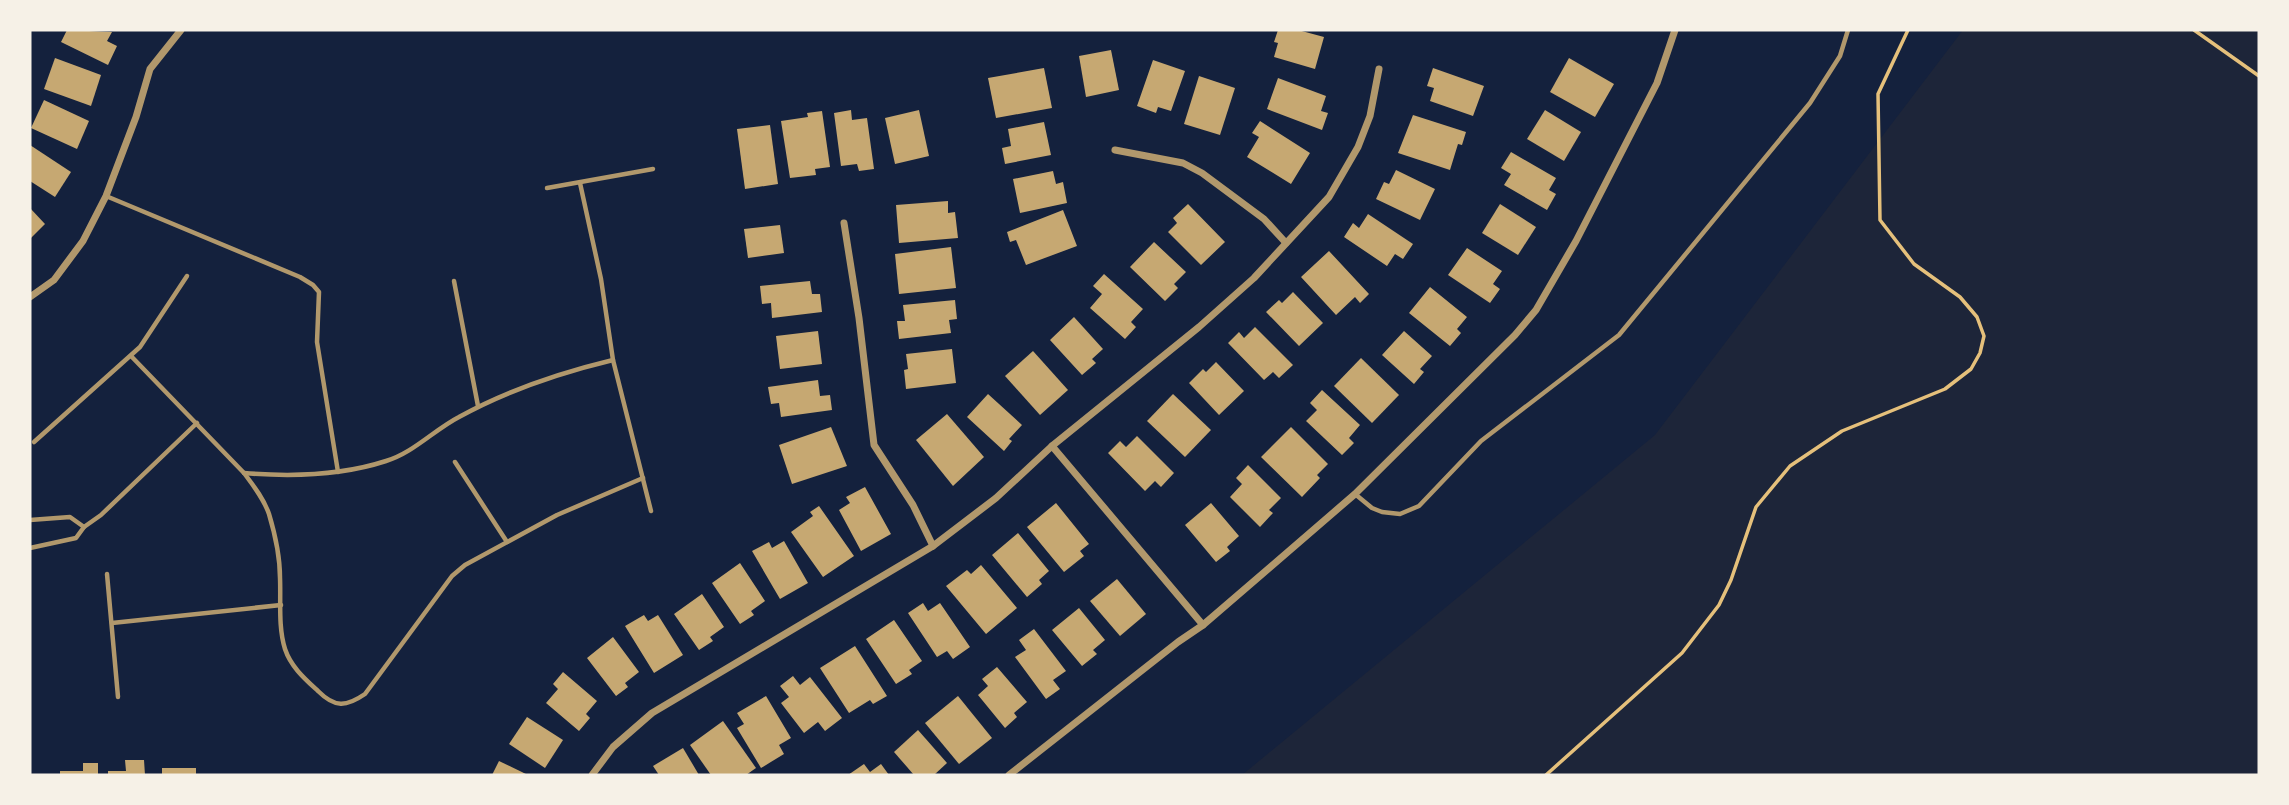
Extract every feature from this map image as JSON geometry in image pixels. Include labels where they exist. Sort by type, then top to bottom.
[{"type":"street","points":[[30,297],[54,280],[83,241],[106,196],[136,117],[150,69],[181,30]]},
{"type":"street","points":[[1009,775],[1203,625],[1355,494],[1515,335],[1536,310],[1570,252],[1657,83],[1675,30]]},
{"type":"street","points":[[592,775],[613,747],[652,713],[933,547],[996,498],[1052,446],[1199,327],[1254,278],[1329,197],[1358,147],[1370,116],[1379,69]]},
{"type":"street","points":[[1115,150],[1183,163],[1202,173],[1264,219],[1286,243]]},
{"type":"street","points":[[844,223],[859,318],[874,445],[913,505],[933,547]]},
{"type":"street","points":[[1052,446],[1203,625]]},
{"type":"lane","points":[[1355,494],[1372,508],[1382,512],[1400,514],[1419,506],[1481,441],[1619,335],[1810,103],[1840,55],[1848,30]]},
{"type":"lane","points":[[547,188],[653,169]]},
{"type":"lane","points":[[579,183],[601,279],[613,360],[652,511]]},
{"type":"lane","points":[[106,196],[300,276],[319,292],[317,342],[338,472]]},
{"type":"lane","points":[[34,442],[140,347],[187,276]]},
{"type":"lane","points":[[454,281],[478,406]]},
{"type":"lane","points":[[131,356],[244,473],[258,492],[269,512],[281,575],[285,649],[298,672],[326,699],[341,704],[352,703],[365,694],[452,576],[465,565],[583,502],[643,478]]},
{"type":"lane","points":[[244,473],[292,476],[338,472],[388,461],[409,451],[432,433],[478,406],[514,389],[613,360]]},
{"type":"lane","points":[[30,548],[76,538],[84,527],[101,515],[197,423]]},
{"type":"lane","points":[[455,462],[507,542]]},
{"type":"lane","points":[[30,520],[70,517],[84,527]]},
{"type":"lane","points":[[107,574],[118,697]]},
{"type":"lane","points":[[112,623],[281,605]]},
{"type":"path","points":[[1546,775],[1682,653],[1719,605],[1731,580],[1756,507],[1790,466],[1842,431],[1945,389],[1971,369],[1980,353],[1984,336],[1977,317],[1960,297],[1914,264],[1880,220],[1878,94],[1908,30]]},
{"type":"path","points":[[2194,30],[2259,76]]},
{"type":"shaded area","points":[[1963,30],[2259,30],[2259,775],[1242,775],[1655,435]]},
{"type":"building","points":[[67,30],[112,32],[107,41],[117,46],[108,65],[61,42]]},
{"type":"building","points":[[1278,30],[1298,30],[1324,37],[1315,69],[1274,57],[1278,43],[1274,42]]},
{"type":"building","points":[[1111,50],[1119,90],[1086,97],[1079,56]]},
{"type":"building","points":[[55,58],[101,75],[91,106],[44,89]]},
{"type":"building","points":[[1569,58],[1614,84],[1595,117],[1550,92]]},
{"type":"building","points":[[1153,60],[1185,71],[1171,111],[1158,107],[1156,113],[1137,106]]},
{"type":"building","points":[[1044,68],[1052,108],[996,118],[988,78]]},
{"type":"building","points":[[1433,68],[1484,86],[1473,116],[1430,101],[1434,88],[1427,86]]},
{"type":"building","points":[[1199,76],[1235,88],[1220,135],[1184,124]]},
{"type":"building","points":[[1278,78],[1326,96],[1321,111],[1328,113],[1322,130],[1267,109]]},
{"type":"building","points":[[44,100],[89,121],[77,149],[31,128]]},
{"type":"building","points":[[851,110],[852,120],[867,118],[874,169],[859,171],[857,164],[841,166],[834,113]]},
{"type":"building","points":[[919,110],[929,156],[895,164],[885,118]]},
{"type":"building","points":[[1545,110],[1581,132],[1564,161],[1527,139]]},
{"type":"building","points":[[822,111],[830,167],[815,169],[816,175],[790,178],[781,121],[808,117],[807,113]]},
{"type":"building","points":[[1413,115],[1466,132],[1462,145],[1458,144],[1450,170],[1398,153]]},
{"type":"building","points":[[1260,121],[1310,153],[1291,184],[1247,157],[1259,137],[1252,133]]},
{"type":"building","points":[[1044,122],[1051,155],[1005,164],[1002,148],[1011,146],[1008,129]]},
{"type":"building","points":[[770,125],[778,184],[745,189],[737,129]]},
{"type":"building","points":[[30,145],[71,172],[55,197],[30,181]]},
{"type":"building","points":[[1511,152],[1556,178],[1549,190],[1556,194],[1547,210],[1504,185],[1511,174],[1501,168]]},
{"type":"building","points":[[1396,170],[1435,189],[1420,220],[1376,199],[1384,182],[1389,184]]},
{"type":"building","points":[[1053,171],[1056,184],[1063,182],[1067,203],[1020,213],[1013,179]]},
{"type":"building","points":[[948,201],[948,213],[955,212],[958,238],[899,243],[896,205]]},
{"type":"building","points":[[1188,204],[1225,242],[1201,265],[1168,232],[1177,223],[1173,218]]},
{"type":"building","points":[[1500,204],[1536,227],[1518,255],[1482,233]]},
{"type":"building","points":[[30,208],[45,224],[30,239]]},
{"type":"building","points":[[1063,210],[1077,246],[1026,265],[1016,240],[1010,242],[1007,232]]},
{"type":"building","points":[[1368,214],[1413,244],[1403,259],[1395,254],[1387,266],[1344,237],[1353,223],[1359,228]]},
{"type":"building","points":[[780,225],[784,253],[748,258],[744,229]]},
{"type":"building","points":[[1154,242],[1186,272],[1174,284],[1178,288],[1165,301],[1130,267]]},
{"type":"building","points":[[951,247],[956,288],[899,294],[895,254]]},
{"type":"building","points":[[1467,248],[1502,271],[1493,284],[1500,289],[1490,303],[1448,275]]},
{"type":"building","points":[[1329,251],[1369,294],[1360,303],[1355,297],[1336,315],[1301,277]]},
{"type":"building","points":[[1104,274],[1143,309],[1131,322],[1136,327],[1125,339],[1090,308],[1102,294],[1093,286]]},
{"type":"building","points":[[810,281],[812,294],[820,294],[822,312],[772,318],[771,303],[762,304],[760,286]]},
{"type":"building","points":[[1430,287],[1467,317],[1457,329],[1461,333],[1450,346],[1409,313]]},
{"type":"building","points":[[1293,292],[1323,323],[1299,346],[1266,312],[1279,300],[1282,303]]},
{"type":"building","points":[[955,300],[957,319],[949,320],[951,333],[899,339],[897,321],[905,321],[903,305]]},
{"type":"building","points":[[1074,317],[1103,349],[1092,359],[1096,363],[1082,375],[1050,340]]},
{"type":"building","points":[[1255,327],[1293,365],[1279,378],[1273,372],[1264,380],[1228,343],[1239,332],[1244,338]]},
{"type":"building","points":[[818,331],[822,364],[780,369],[776,336]]},
{"type":"building","points":[[1404,331],[1432,356],[1420,369],[1424,372],[1414,384],[1382,355]]},
{"type":"building","points":[[952,349],[956,383],[906,389],[906,354]]},
{"type":"building","points":[[1033,351],[1068,390],[1040,415],[1005,376]]},
{"type":"building","points":[[1361,358],[1399,395],[1372,423],[1334,386]]},
{"type":"building","points":[[1216,362],[1244,391],[1219,415],[1189,383],[1203,369],[1206,372]]},
{"type":"building","points":[[818,380],[820,396],[830,395],[832,410],[781,417],[779,403],[771,404],[768,387]]},
{"type":"building","points":[[1322,390],[1360,425],[1349,438],[1354,443],[1342,455],[1306,421],[1317,410],[1310,403]]},
{"type":"building","points":[[988,394],[1022,425],[1009,439],[1012,441],[1004,451],[967,417]]},
{"type":"building","points":[[1173,394],[1211,430],[1185,457],[1147,421]]},
{"type":"building","points":[[947,414],[984,457],[953,486],[916,440]]},
{"type":"building","points":[[831,427],[847,466],[792,484],[779,445]]},
{"type":"building","points":[[1291,427],[1328,464],[1317,475],[1320,478],[1302,497],[1261,457]]},
{"type":"building","points":[[1137,436],[1174,473],[1161,487],[1155,481],[1145,491],[1108,453],[1120,441],[1126,447]]},
{"type":"building","points":[[1248,465],[1281,498],[1269,510],[1273,513],[1260,527],[1230,497],[1242,484],[1236,478]]},
{"type":"building","points":[[865,487],[891,534],[861,551],[839,510],[850,503],[846,497]]},
{"type":"building","points":[[1056,503],[1089,544],[1080,551],[1084,556],[1064,572],[1027,527]]},
{"type":"building","points":[[1211,503],[1239,536],[1227,547],[1230,551],[1216,562],[1185,525]]},
{"type":"building","points":[[819,506],[854,556],[823,577],[791,532],[813,516],[810,512]]},
{"type":"building","points":[[1018,533],[1049,571],[1039,580],[1042,584],[1027,597],[992,555]]},
{"type":"building","points":[[784,541],[808,583],[780,599],[752,551],[769,542],[772,548]]},
{"type":"building","points":[[740,563],[765,601],[751,611],[754,615],[740,624],[712,583]]},
{"type":"building","points":[[981,565],[1017,608],[986,634],[946,586],[967,570],[971,574]]},
{"type":"building","points":[[1117,579],[1146,614],[1120,636],[1090,601]]},
{"type":"building","points":[[702,594],[724,627],[710,637],[713,641],[699,650],[674,614]]},
{"type":"building","points":[[923,603],[928,611],[940,603],[970,647],[953,659],[947,651],[937,657],[908,613]]},
{"type":"building","points":[[1079,608],[1105,640],[1093,650],[1097,654],[1082,666],[1052,630]]},
{"type":"building","points":[[644,615],[648,621],[658,615],[683,655],[654,673],[625,626]]},
{"type":"building","points":[[894,620],[922,661],[909,670],[912,674],[896,684],[866,639]]},
{"type":"building","points":[[1034,629],[1066,671],[1053,680],[1060,689],[1046,699],[1015,657],[1026,650],[1019,640]]},
{"type":"building","points":[[613,637],[639,672],[625,683],[628,687],[616,696],[587,658]]},
{"type":"building","points":[[855,646],[887,696],[873,704],[870,700],[849,713],[820,668]]},
{"type":"building","points":[[997,667],[1027,702],[1014,713],[1017,717],[1005,728],[978,695],[988,686],[982,679]]},
{"type":"building","points":[[563,672],[597,701],[586,714],[590,718],[579,731],[546,703],[558,689],[553,684]]},
{"type":"building","points":[[793,676],[800,685],[810,677],[842,718],[825,731],[818,722],[804,733],[781,703],[789,697],[780,686]]},
{"type":"building","points":[[766,696],[791,738],[779,745],[784,754],[761,768],[737,728],[744,724],[737,713]]},
{"type":"building","points":[[958,696],[992,738],[959,764],[925,723]]},
{"type":"building","points":[[527,717],[563,740],[545,768],[509,744]]},
{"type":"building","points":[[723,721],[756,768],[746,775],[711,775],[690,745]]},
{"type":"building","points":[[918,730],[947,763],[934,775],[914,775],[894,752]]},
{"type":"building","points":[[683,748],[699,775],[659,775],[653,766]]},
{"type":"building","points":[[125,760],[144,760],[145,775],[108,775],[108,771],[126,771]]},
{"type":"building","points":[[499,761],[528,775],[492,775]]},
{"type":"building","points":[[83,763],[98,763],[98,775],[60,775],[60,771],[83,771]]},
{"type":"building","points":[[864,764],[870,772],[881,764],[889,775],[848,775]]},
{"type":"building","points":[[162,768],[196,768],[196,775],[162,775]]}]
